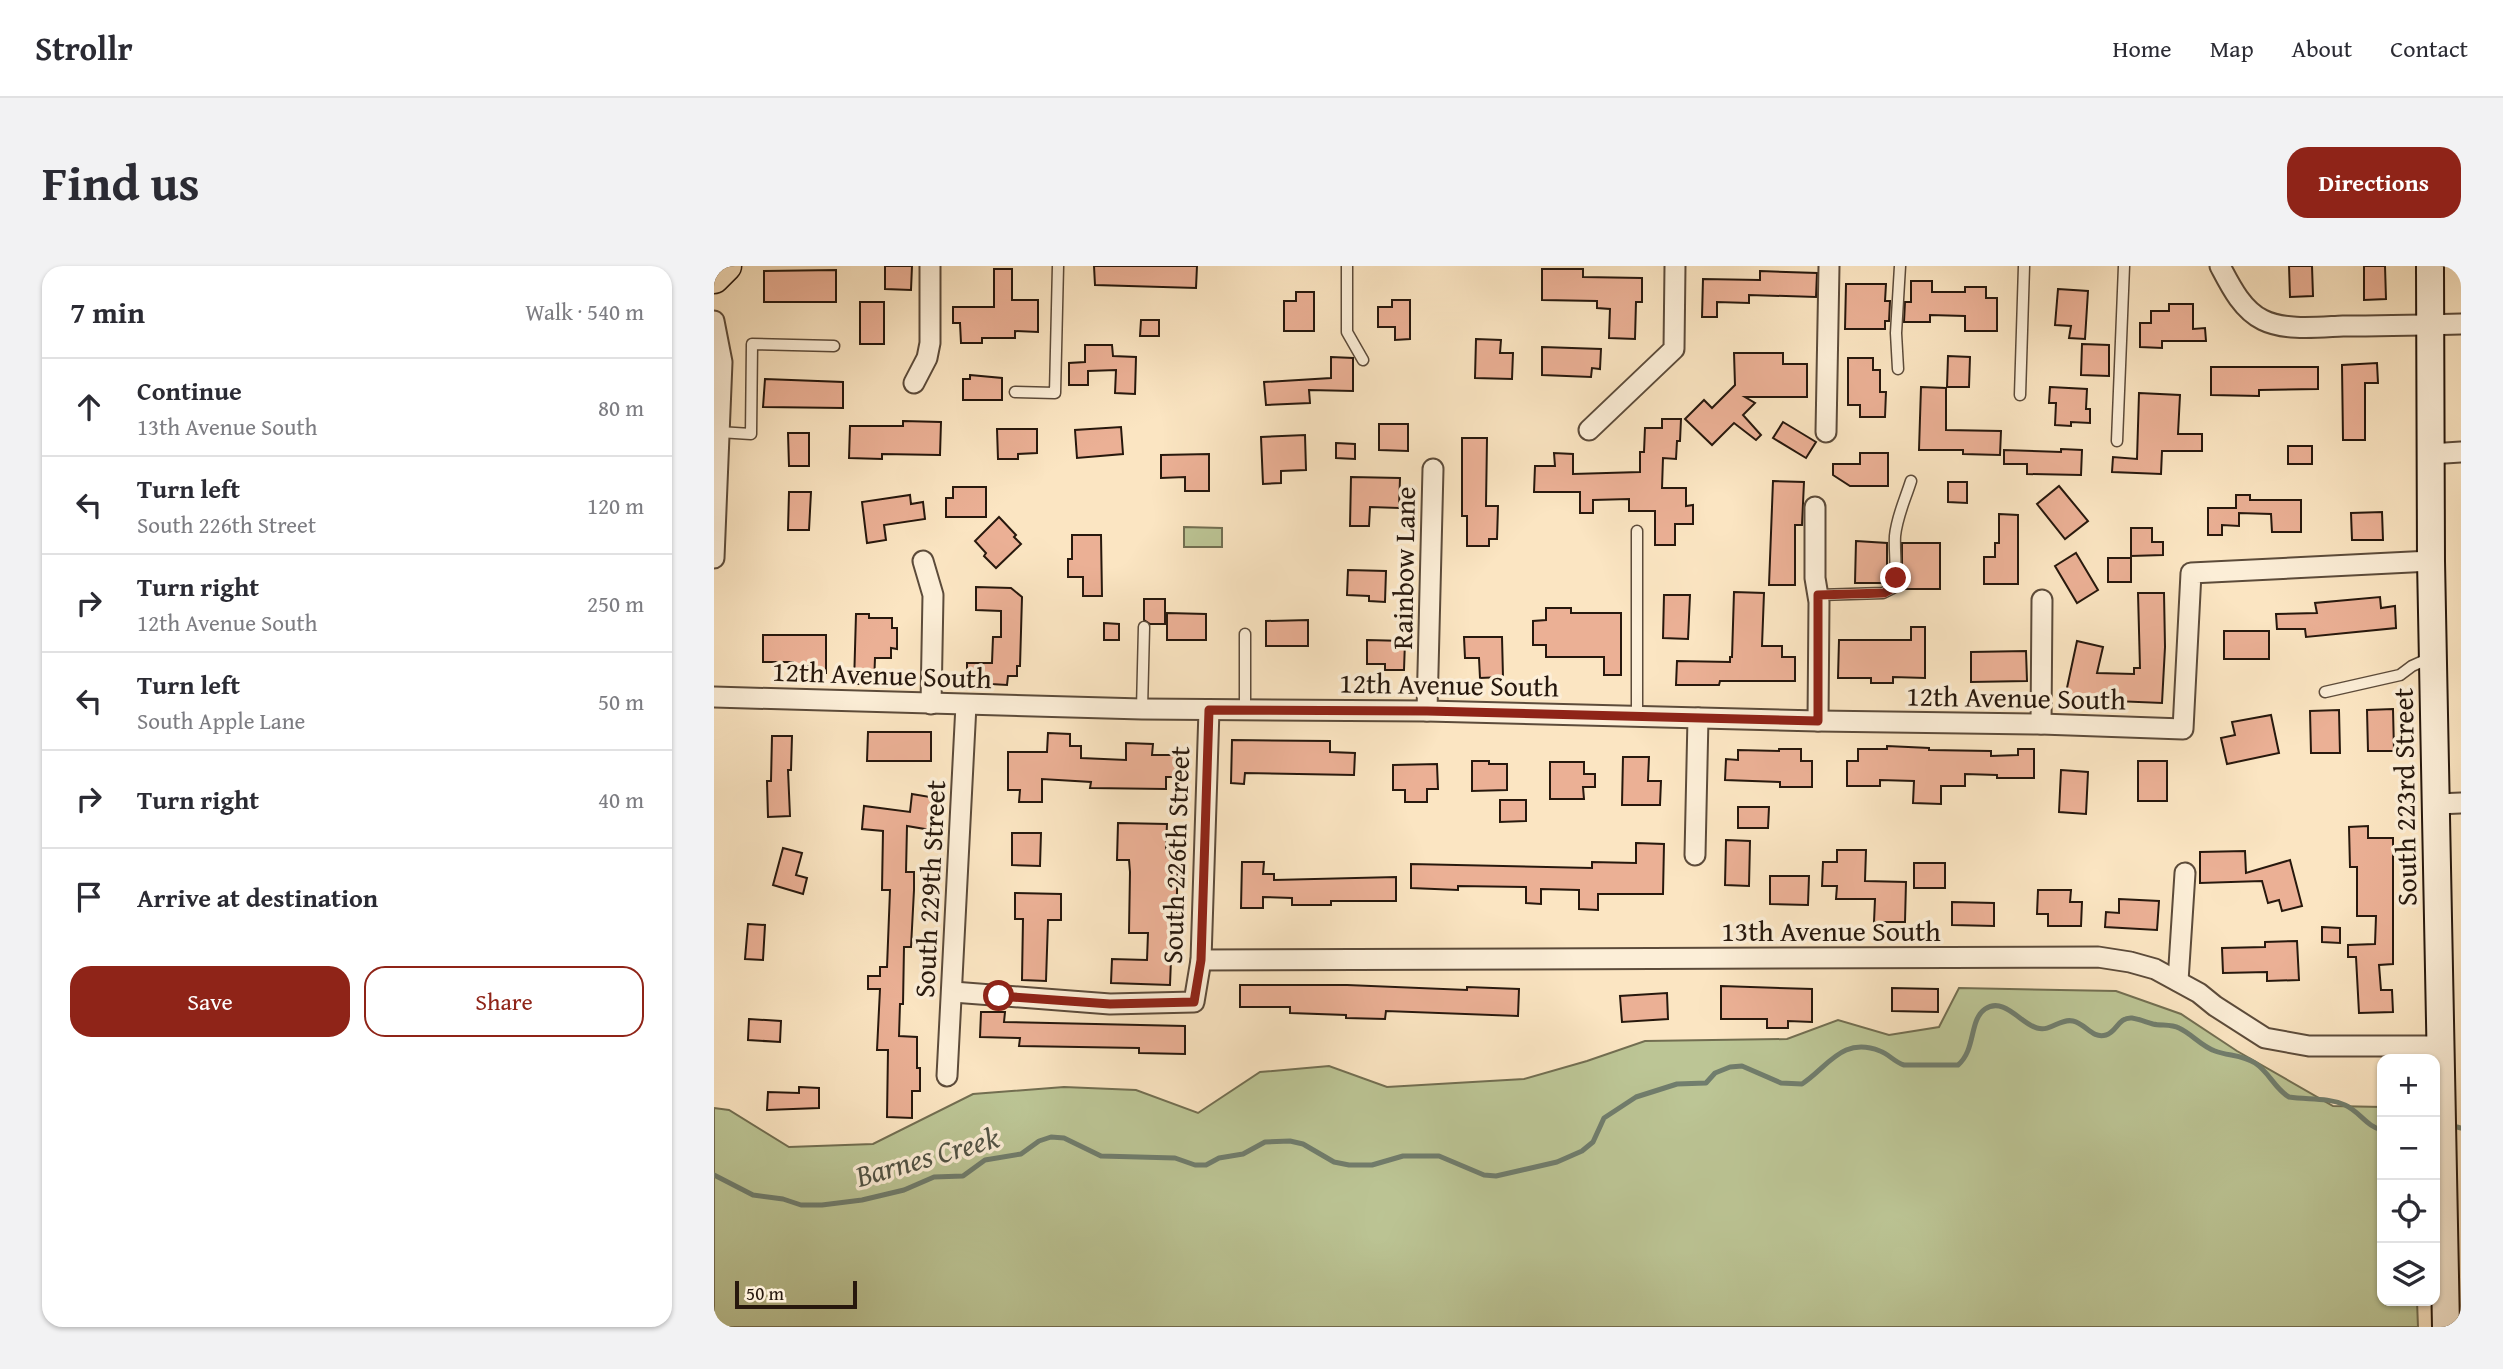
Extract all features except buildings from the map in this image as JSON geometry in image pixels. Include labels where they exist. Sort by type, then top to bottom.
[{"type":"main road","points":[[714,278],[726,266]]},
{"type":"street","points":[[914,383],[927,358],[930,343],[930,266]]},
{"type":"street","points":[[1589,430],[1674,349],[1675,266]]},
{"type":"street","points":[[1826,432],[1829,266]]},
{"type":"street","points":[[2220,266],[2245,306],[2258,318],[2272,324],[2326,327],[2461,324]]},
{"type":"street","name":"South 223rd Street","points":[[2430,266],[2433,657],[2449,804],[2439,1046],[2446,1327]]},
{"type":"street","points":[[714,321],[722,362],[714,558]]},
{"type":"street","points":[[2430,454],[2461,452]]},
{"type":"street","name":"Rainbow Lane","points":[[1427,711],[1433,470]]},
{"type":"street","points":[[1815,507],[1818,721]]},
{"type":"street","points":[[923,561],[933,595],[932,704]]},
{"type":"street","name":"12th Avenue South","points":[[714,697],[1142,709],[1427,711],[1818,721],[2041,723],[2183,729],[2191,573],[2431,562]]},
{"type":"street","points":[[2041,723],[2042,600]]},
{"type":"street","name":"South 229th Street","points":[[947,1076],[966,705]]},
{"type":"street","name":"South 226th Street","points":[[953,992],[1110,1004],[1194,1002],[1201,960],[1209,710]]},
{"type":"street","points":[[1695,855],[1698,718]]},
{"type":"street","points":[[2178,981],[2185,873]]},
{"type":"street","name":"13th Avenue South","points":[[1201,960],[2098,957],[2143,966],[2178,981],[2247,1028],[2275,1041],[2309,1046],[2439,1046]]},
{"type":"lane","points":[[1015,392],[1055,393],[1058,266]]},
{"type":"lane","points":[[1347,266],[1347,332],[1363,360]]},
{"type":"lane","points":[[1898,369],[1896,332],[1900,266]]},
{"type":"lane","points":[[2020,395],[2024,266]]},
{"type":"lane","points":[[2117,441],[2124,266]]},
{"type":"lane","points":[[719,432],[751,434],[752,344],[834,346]]},
{"type":"lane","points":[[1818,595],[1884,593],[1893,588],[1896,578],[1895,536],[1898,517],[1911,481]]},
{"type":"lane","points":[[1637,531],[1637,716]]},
{"type":"lane","points":[[1142,709],[1144,627]]},
{"type":"lane","points":[[1245,634],[1245,710]]},
{"type":"lane","points":[[2325,692],[2400,676],[2421,661],[2433,657]]},
{"type":"green space","points":[[1184,527],[1222,528],[1222,547],[1184,547]]},
{"type":"green space","points":[[1959,988],[2116,991],[2181,1014],[2237,1051],[2333,1106],[2377,1107],[2377,1306],[2417,1306],[2418,1327],[714,1327],[714,1108],[729,1110],[789,1147],[873,1144],[973,1094],[1064,1087],[1136,1090],[1198,1113],[1260,1072],[1329,1066],[1387,1087],[1524,1079],[1645,1041],[1787,1039],[1838,1020],[1889,1035],[1939,1027]]},
{"type":"waterway","name":"Barnes Creek","points":[[714,1175],[753,1195],[783,1199],[801,1205],[822,1205],[862,1200],[904,1190],[934,1177],[963,1176],[985,1160],[1021,1154],[1039,1141],[1051,1137],[1064,1138],[1101,1156],[1175,1158],[1195,1165],[1206,1165],[1219,1158],[1243,1154],[1265,1142],[1290,1141],[1303,1144],[1334,1162],[1349,1165],[1372,1165],[1403,1156],[1439,1156],[1484,1175],[1496,1176],[1557,1162],[1582,1151],[1593,1142],[1604,1118],[1636,1097],[1677,1084],[1706,1083],[1715,1073],[1730,1067],[1742,1066],[1781,1083],[1802,1084],[1836,1056],[1855,1047],[1880,1051],[1904,1065],[1958,1065],[1968,1051],[1980,1014],[1992,1006],[2006,1008],[2037,1028],[2073,1021],[2101,1036],[2110,1033],[2127,1018],[2176,1027],[2210,1049],[2246,1058],[2255,1063],[2289,1097],[2338,1102],[2377,1128]]},
{"type":"waterway","name":"Barnes Creek","points":[[2457,1127],[2461,1128]]},
{"type":"route","points":[[999,996],[1110,1004],[1194,1002],[1201,960],[1209,710],[1427,711],[1818,721],[1818,595],[1884,593],[1893,588],[1896,578]]}]
